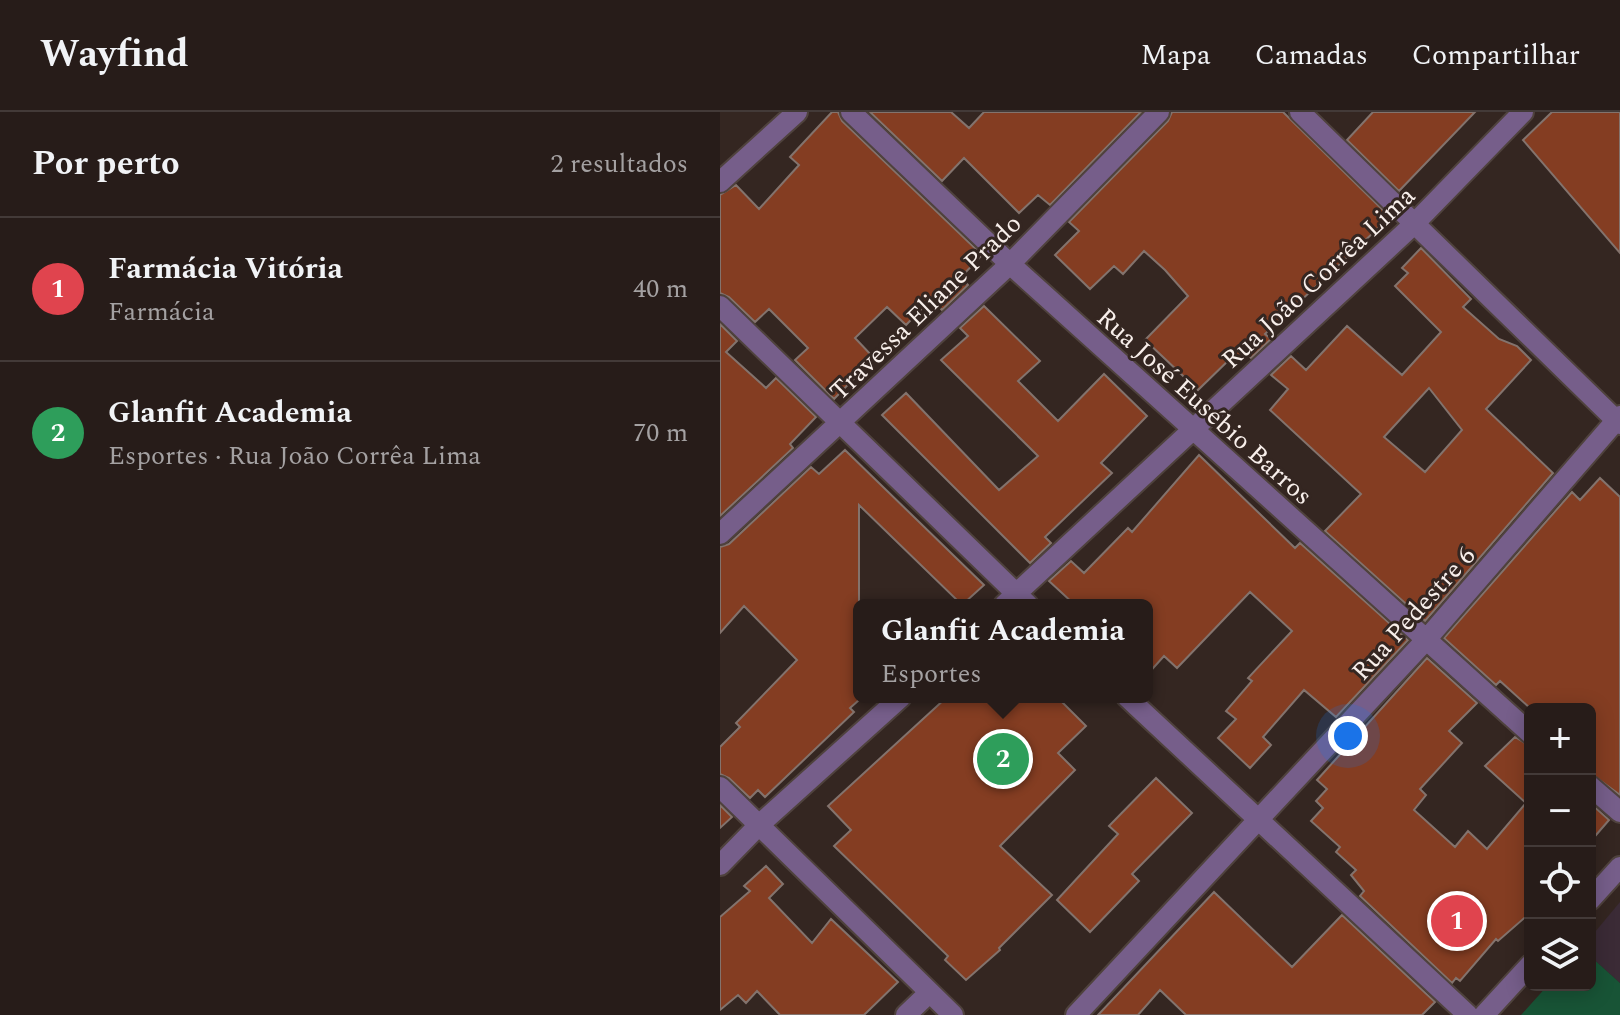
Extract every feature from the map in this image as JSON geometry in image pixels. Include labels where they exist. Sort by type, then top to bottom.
[{"type":"street","points":[[720,182],[797,112]]},
{"type":"street","name":"Rua José Eusébio Barros","points":[[851,112],[1010,264],[1524,728]]},
{"type":"street","name":"Travessa Eliane Prado","points":[[720,534],[1010,264],[1159,112]]},
{"type":"street","points":[[1300,112],[1413,225],[1619,420]]},
{"type":"street","name":"Rua João Corrêa Lima","points":[[1018,599],[1193,430],[1413,225],[1523,112]]},
{"type":"street","points":[[720,306],[842,422],[1014,599]]},
{"type":"street","name":"Rua Pedestre 6","points":[[1076,1015],[1425,641],[1619,420]]},
{"type":"street","points":[[720,865],[759,825],[894,703]]},
{"type":"street","points":[[1133,703],[1468,1015]]},
{"type":"street","points":[[720,787],[953,1015]]},
{"type":"street","points":[[1596,791],[1620,812]]},
{"type":"street","points":[[1596,893],[1620,867]]},
{"type":"street","points":[[1484,1015],[1524,972]]},
{"type":"street","points":[[906,1015],[929,993]]},
{"type":"shaded area","points":[[1620,902],[1620,983],[1596,961],[1596,931]]},
{"type":"green space","points":[[1596,961],[1620,983],[1620,1015],[1521,1015],[1543,991],[1596,991]]},
{"type":"building","points":[[832,112],[838,112],[842,121],[982,255],[961,277],[968,285],[942,310],[931,299],[906,325],[887,307],[855,338],[874,358],[834,399],[795,360],[808,348],[769,309],[755,322],[729,297],[720,293],[720,195],[736,185],[759,209],[799,165],[790,157]]},
{"type":"building","points":[[870,112],[951,112],[969,128],[984,112],[1141,112],[1050,205],[1038,195],[1019,213],[964,158],[942,181]]},
{"type":"building","points":[[1172,112],[1283,112],[1390,217],[1265,334],[1271,339],[1251,358],[1245,353],[1237,360],[1233,356],[1198,390],[1145,340],[1188,296],[1165,270],[1144,251],[1123,274],[1114,266],[1090,289],[1055,255],[1079,231],[1069,222],[1168,121]]},
{"type":"building","points":[[1373,112],[1475,112],[1399,191],[1347,140]]},
{"type":"building","points":[[1552,112],[1620,112],[1620,253],[1523,140]]},
{"type":"building","points":[[1421,248],[1471,299],[1463,307],[1499,339],[1517,346],[1531,360],[1486,409],[1553,473],[1425,621],[1325,531],[1361,494],[1270,410],[1288,389],[1271,375],[1291,356],[1306,370],[1347,326],[1402,375],[1441,332],[1395,286],[1408,273],[1402,268]],"holes":[[[1429,388],[1462,430],[1425,472],[1384,437]]]},
{"type":"building","points":[[984,306],[1040,361],[1018,381],[1058,421],[1104,374],[1147,416],[1101,463],[1112,473],[1045,537],[1051,543],[1030,563],[882,415],[906,393],[999,490],[1038,456],[941,360],[968,336],[960,328]]},
{"type":"building","points":[[720,324],[737,341],[726,352],[766,388],[776,378],[816,417],[790,444],[793,448],[720,516]]},
{"type":"building","points":[[845,450],[984,585],[969,599],[956,599],[859,505],[859,599],[853,599],[853,703],[856,703],[850,708],[854,712],[765,797],[758,790],[750,798],[729,778],[720,774],[720,747],[740,727],[736,723],[797,660],[744,606],[720,633],[720,547],[729,544],[811,467],[819,474]]},
{"type":"building","points":[[1199,455],[1295,548],[1300,543],[1408,640],[1336,717],[1304,690],[1263,737],[1271,745],[1250,768],[1218,738],[1236,719],[1226,711],[1252,681],[1248,678],[1292,631],[1250,592],[1177,668],[1164,656],[1153,668],[1153,599],[1068,599],[1049,581],[1071,561],[1084,573],[1128,528],[1132,532]]},
{"type":"building","points":[[1600,478],[1620,497],[1620,795],[1596,777],[1596,703],[1524,703],[1500,681],[1496,685],[1444,638],[1572,492],[1580,500]]},
{"type":"building","points":[[1427,658],[1477,703],[1449,731],[1462,743],[1420,789],[1426,795],[1414,810],[1455,847],[1468,831],[1487,849],[1524,805],[1524,918],[1498,941],[1496,939],[1460,981],[1456,978],[1452,983],[1360,896],[1364,891],[1351,875],[1356,870],[1336,852],[1340,847],[1311,821],[1323,808],[1316,801],[1327,789],[1317,780]]},
{"type":"building","points":[[940,703],[1063,703],[1086,726],[1058,753],[1075,770],[1000,846],[1052,895],[1000,950],[966,980],[945,960],[948,956],[834,846],[851,830],[828,806]]},
{"type":"building","points":[[1515,737],[1524,742],[1524,801],[1485,766]]},
{"type":"building","points":[[1156,778],[1192,813],[1132,874],[1139,881],[1090,932],[1057,900],[1118,834],[1109,826]]},
{"type":"building","points":[[720,805],[732,817],[720,828]]},
{"type":"building","points":[[1596,808],[1609,820],[1596,835]]},
{"type":"building","points":[[766,866],[783,884],[769,898],[812,943],[831,919],[898,982],[864,1015],[780,1015],[757,991],[746,1003],[738,995],[720,1010],[720,917],[750,891],[744,886]]},
{"type":"building","points":[[1214,892],[1292,967],[1342,915],[1435,1002],[1422,1015],[1186,1015],[1160,990],[1138,1015],[1098,1015]]},
{"type":"place","name":"Glanfit Academia","points":[[1003,759]]},
{"type":"place","name":"Farmácia Vitória","points":[[1457,921]]}]
